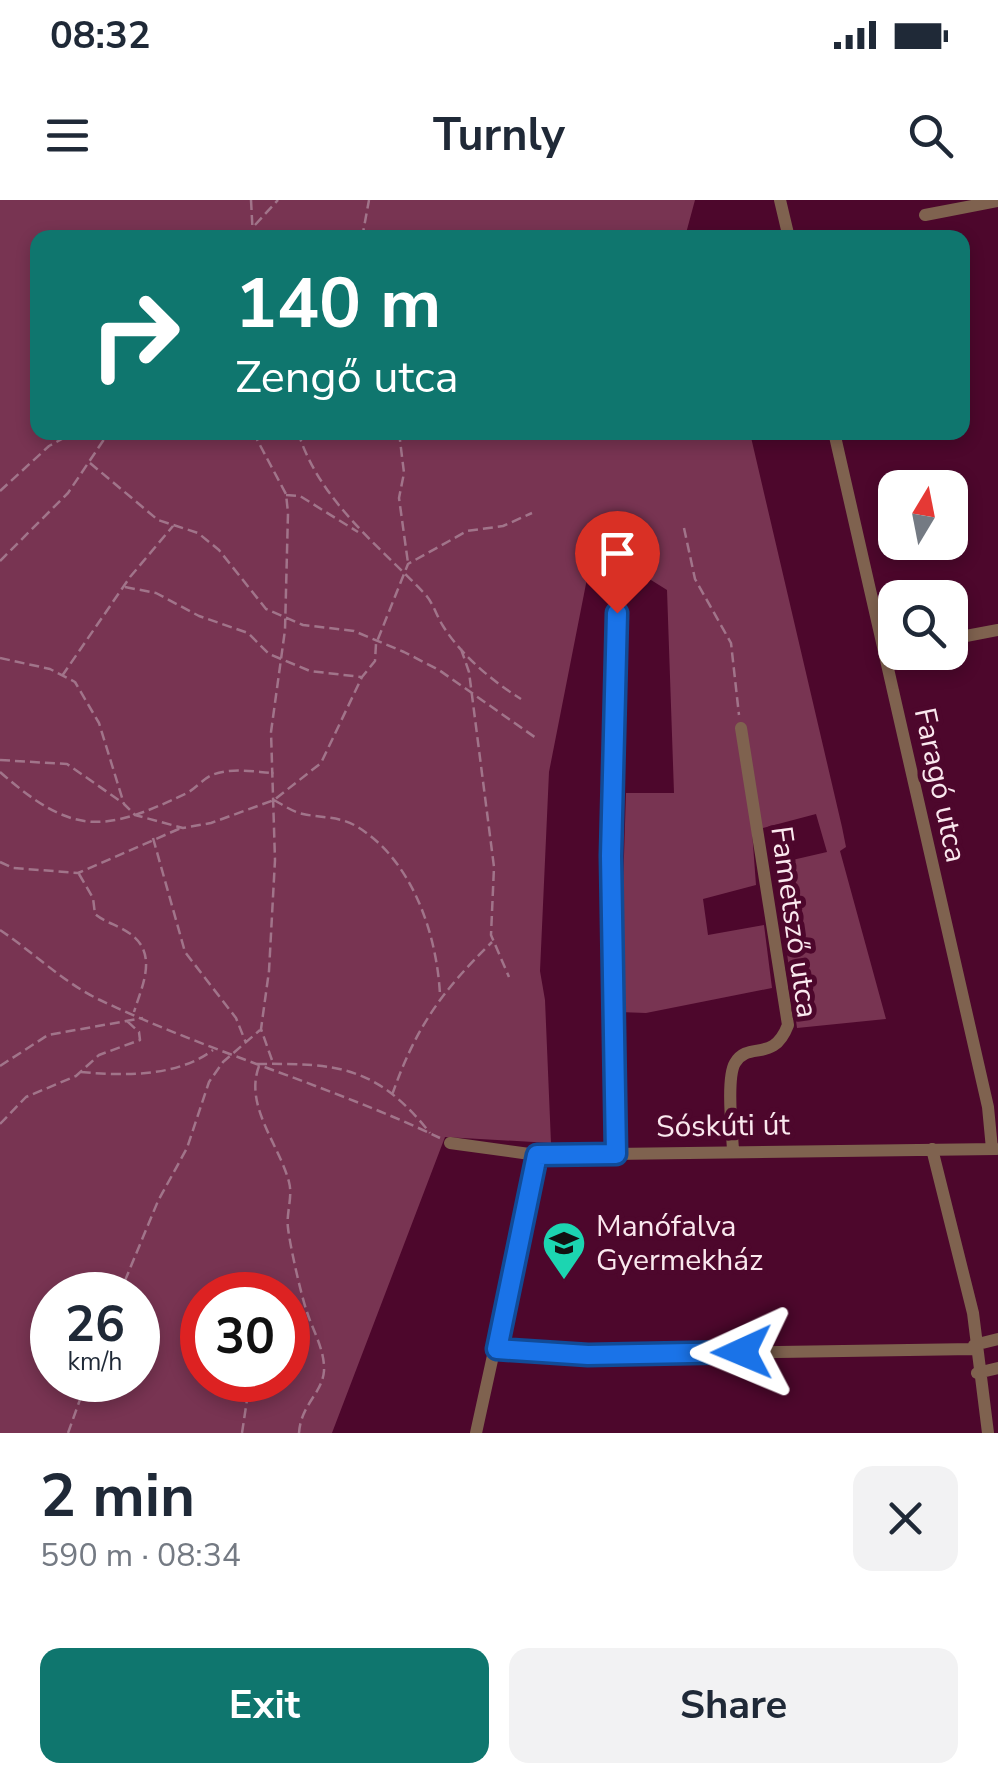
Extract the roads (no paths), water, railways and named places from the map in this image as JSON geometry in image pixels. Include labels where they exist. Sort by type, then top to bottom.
[{"type":"street","points":[[780,200],[787,230]]},
{"type":"street","points":[[925,215],[998,200]]},
{"type":"street","name":"Faragó utca","points":[[836,440],[995,1149]]},
{"type":"street","points":[[616,1154],[611,1030],[617,613]]},
{"type":"street","points":[[968,636],[998,630]]},
{"type":"street","name":"Fametsző utca","points":[[732,1150],[731,1074],[735,1062],[745,1054],[770,1050],[781,1043],[788,1025],[741,728]]},
{"type":"street","name":"Sóskúti út","points":[[450,1144],[537,1155],[995,1149]]},
{"type":"street","points":[[932,1149],[972,1313],[977,1374],[988,1433]]},
{"type":"street","points":[[476,1433],[537,1155]]},
{"type":"street","points":[[497,1349],[588,1355],[974,1347],[998,1339]]},
{"type":"street","points":[[977,1374],[998,1368]]},
{"type":"place","name":"Manófalva Gyermekház","points":[[564,1281]]}]
